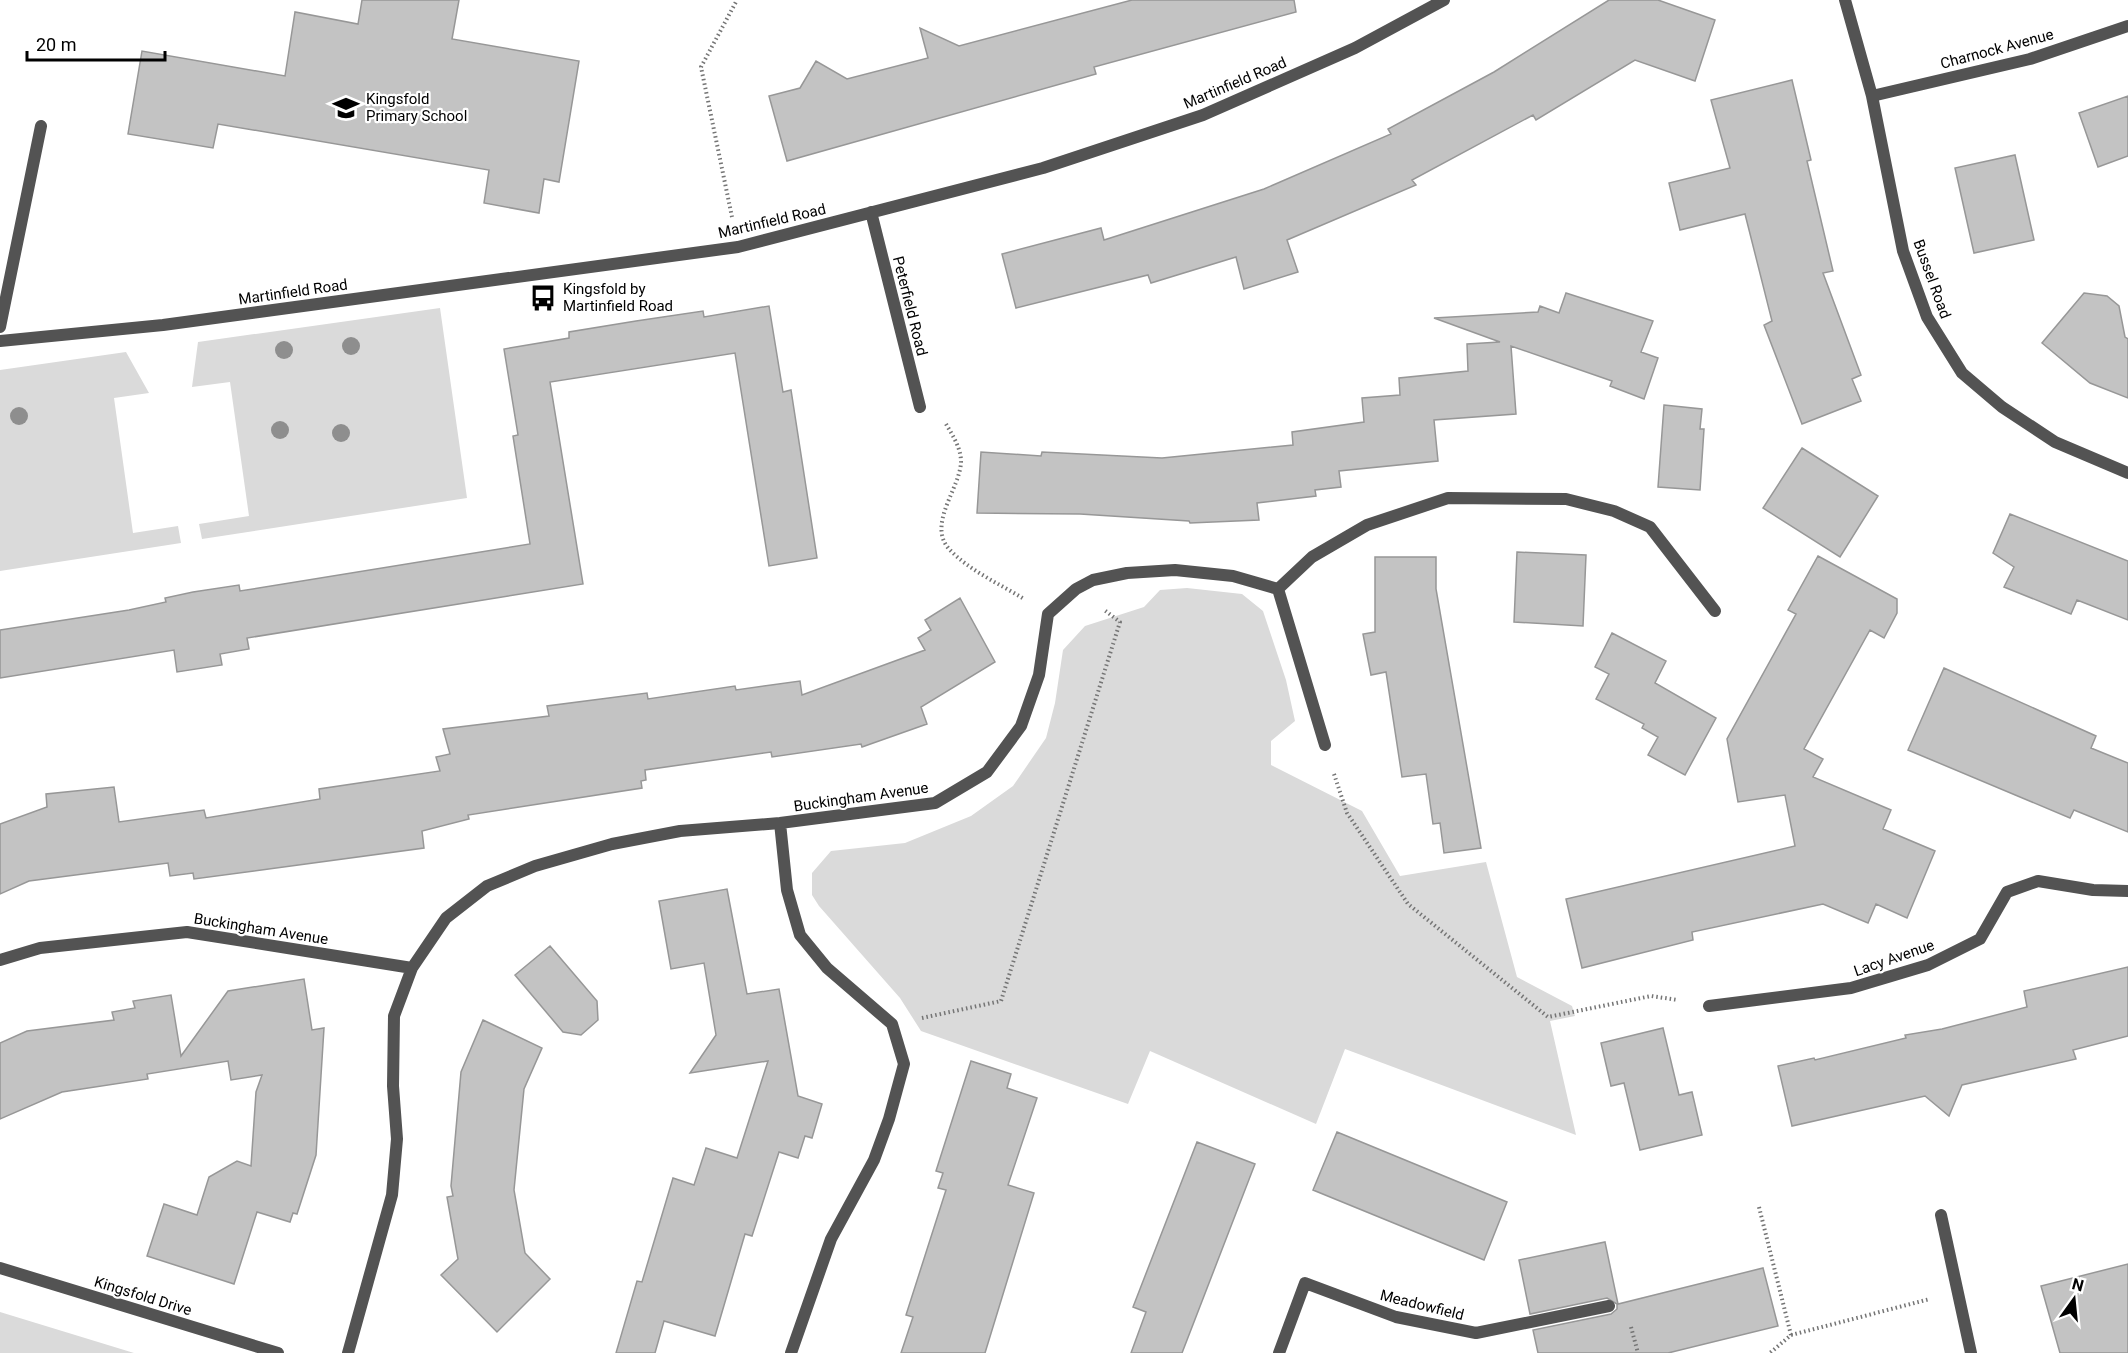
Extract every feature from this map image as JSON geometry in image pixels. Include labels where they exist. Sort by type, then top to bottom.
[{"type":"street","name":"Martinfield Road","points":[[0,341],[163,325],[738,247],[1042,168],[1203,115],[1355,48],[1444,0]]},
{"type":"street","name":"Bussel Road","points":[[1845,0],[1872,96],[1904,251],[1927,317],[1962,373],[2002,407],[2055,442],[2128,473]]},
{"type":"street","name":"Charnock Avenue","points":[[1872,96],[2030,58],[2128,26]]},
{"type":"street","points":[[0,327],[41,126]]},
{"type":"street","name":"Peterfield Road","points":[[871,212],[920,407]]},
{"type":"street","points":[[1278,589],[1312,557],[1367,525],[1448,498],[1566,499],[1614,511],[1650,527],[1715,611]]},
{"type":"street","points":[[1048,614],[1076,589],[1093,580],[1127,573],[1174,570],[1233,576],[1278,589]]},
{"type":"street","points":[[1278,589],[1325,745]]},
{"type":"street","name":"Buckingham Avenue","points":[[348,1353],[392,1195],[397,1138],[393,1086],[394,1016],[412,968],[446,918],[487,886],[535,866],[612,844],[680,831],[780,823],[935,803],[987,772],[1021,726],[1039,675],[1048,614]]},
{"type":"street","name":"Buckingham Avenue","points":[[780,823],[787,890],[800,935],[827,968],[892,1024]]},
{"type":"street","name":"Lacy Avenue","points":[[1709,1006],[1851,988],[1928,965],[1980,939],[2007,892],[2038,881],[2093,890],[2128,891]]},
{"type":"street","name":"Buckingham Avenue","points":[[0,960],[40,948],[187,932],[412,968]]},
{"type":"street","points":[[791,1353],[831,1239],[874,1160],[890,1119],[904,1064],[892,1024]]},
{"type":"street","points":[[1941,1215],[1971,1353]]},
{"type":"street","name":"Kingsfold Drive","points":[[0,1268],[278,1353]]},
{"type":"street","name":"Meadowfield","points":[[1278,1353],[1305,1283],[1396,1317],[1476,1333],[1609,1306]]},
{"type":"path","points":[[737,0],[701,67],[738,247]]},
{"type":"path","points":[[920,407],[935,405],[958,446],[961,464],[944,511],[942,535],[948,549],[969,566],[1048,614]]},
{"type":"path","points":[[892,1024],[1000,1001],[1120,622],[1076,589]]},
{"type":"path","points":[[1325,745],[1347,813],[1408,904],[1548,1017],[1651,996],[1709,1006]]},
{"type":"path","points":[[1759,1207],[1791,1335]]},
{"type":"path","points":[[1770,1353],[1791,1335],[1959,1291]]},
{"type":"shaded area","points":[[440,308],[467,498],[202,539],[199,524],[249,516],[230,382],[192,387],[198,342]]},
{"type":"shaded area","points":[[126,352],[149,393],[114,398],[133,533],[178,526],[181,543],[0,571],[0,370]]},
{"type":"shaded area","points":[[1187,588],[1242,594],[1263,611],[1286,680],[1295,721],[1271,741],[1271,765],[1362,811],[1400,876],[1486,862],[1517,977],[1572,1006],[1575,1016],[1550,1021],[1576,1135],[1345,1049],[1316,1124],[1150,1051],[1128,1104],[921,1031],[900,998],[819,906],[812,895],[812,873],[831,851],[905,843],[971,816],[1013,786],[1046,738],[1055,703],[1063,650],[1085,626],[1144,607],[1160,590]]},
{"type":"shaded area","points":[[0,1312],[134,1353],[0,1353]]},
{"type":"building","points":[[362,0],[459,0],[452,39],[579,61],[559,182],[544,179],[539,213],[484,203],[489,170],[218,124],[213,148],[128,134],[142,51],[285,76],[295,12],[358,24]]},
{"type":"building","points":[[1132,0],[1294,0],[1296,12],[1094,67],[1096,74],[787,161],[769,96],[800,88],[816,61],[847,79],[928,58],[920,28],[959,46]]},
{"type":"building","points":[[1609,0],[1658,0],[1715,20],[1695,81],[1635,60],[1536,120],[1533,115],[1412,180],[1416,185],[1287,240],[1298,272],[1244,289],[1236,257],[1151,283],[1148,275],[1016,308],[1002,254],[1101,228],[1104,240],[1264,189],[1391,134],[1388,129],[1494,72]]},
{"type":"building","points":[[1792,80],[1811,160],[1807,161],[1833,271],[1823,273],[1861,375],[1852,379],[1861,401],[1802,424],[1764,325],[1772,321],[1745,214],[1680,230],[1669,183],[1730,168],[1711,100]]},
{"type":"building","points":[[2128,96],[2128,156],[2098,167],[2079,113]]},
{"type":"building","points":[[2015,155],[2034,240],[1974,253],[1955,168]]},
{"type":"building","points":[[1566,293],[1653,321],[1641,352],[1658,358],[1644,399],[1610,386],[1612,381],[1511,346],[1516,414],[1434,420],[1438,461],[1339,471],[1341,487],[1315,490],[1316,496],[1257,503],[1259,520],[1190,523],[1189,521],[1080,514],[977,513],[981,452],[1041,456],[1042,452],[1162,458],[1293,445],[1292,432],[1364,422],[1362,398],[1400,395],[1399,378],[1468,371],[1467,344],[1500,342],[1434,318],[1538,312],[1540,306],[1559,313]]},
{"type":"building","points":[[2084,293],[2107,296],[2119,306],[2125,337],[2128,339],[2128,398],[2090,383],[2042,343]]},
{"type":"building","points":[[769,306],[783,392],[791,390],[817,558],[769,566],[735,353],[550,382],[583,584],[247,638],[249,649],[220,654],[222,665],[177,672],[174,650],[0,678],[0,630],[129,610],[166,602],[165,598],[193,592],[239,585],[240,591],[530,544],[513,436],[518,435],[504,349],[569,338],[569,332],[636,321],[703,311],[704,317]]},
{"type":"building","points":[[1664,405],[1702,409],[1700,429],[1704,429],[1700,490],[1658,487]]},
{"type":"building","points":[[1802,448],[1878,496],[1840,557],[1763,508]]},
{"type":"building","points":[[2010,514],[2128,561],[2128,620],[2077,600],[2071,614],[2004,587],[2014,567],[1993,553]]},
{"type":"building","points":[[1517,552],[1586,555],[1583,626],[1514,622]]},
{"type":"building","points":[[1818,556],[1897,599],[1897,613],[1884,638],[1870,630],[1804,749],[1823,759],[1813,777],[1891,810],[1883,829],[1935,851],[1907,918],[1876,904],[1868,923],[1823,904],[1692,932],[1693,940],[1582,968],[1566,899],[1795,846],[1785,795],[1738,802],[1727,739],[1796,614],[1788,610]]},
{"type":"building","points":[[1375,557],[1436,557],[1436,589],[1481,848],[1444,853],[1440,823],[1433,824],[1426,774],[1402,777],[1386,672],[1371,675],[1363,634],[1375,632]]},
{"type":"building","points":[[960,598],[995,662],[921,707],[927,724],[862,747],[861,744],[772,757],[771,752],[645,770],[646,780],[641,781],[642,788],[468,815],[469,819],[422,831],[424,848],[194,879],[193,873],[170,876],[168,863],[29,881],[0,894],[0,824],[47,807],[46,794],[114,787],[119,822],[204,810],[206,818],[320,799],[319,789],[440,771],[436,757],[450,754],[443,729],[549,716],[547,706],[647,693],[648,699],[735,686],[736,690],[800,681],[802,695],[925,650],[918,638],[931,630],[925,620]]},
{"type":"building","points":[[1612,633],[1666,661],[1655,683],[1716,718],[1685,775],[1648,755],[1658,737],[1642,728],[1644,724],[1596,699],[1609,674],[1595,667]]},
{"type":"building","points":[[1944,668],[2096,736],[2091,748],[2128,763],[2128,832],[2074,810],[2070,818],[1908,750]]},
{"type":"building","points":[[727,889],[747,994],[779,989],[798,1096],[822,1104],[812,1138],[805,1136],[798,1158],[779,1152],[752,1236],[745,1234],[715,1336],[664,1321],[655,1353],[616,1353],[637,1281],[642,1282],[673,1178],[694,1185],[706,1148],[737,1158],[768,1061],[690,1073],[716,1035],[704,963],[671,969],[659,901]]},
{"type":"building","points":[[550,946],[597,1001],[598,1020],[581,1035],[563,1032],[515,975]]},
{"type":"building","points":[[2128,967],[2128,1036],[2073,1050],[2076,1059],[1962,1085],[1949,1116],[1925,1096],[1792,1126],[1778,1066],[1814,1058],[1815,1060],[1906,1038],[1905,1035],[1942,1029],[2027,1007],[2024,991]]},
{"type":"building","points":[[304,979],[312,1030],[324,1028],[316,1155],[297,1214],[293,1213],[290,1222],[257,1212],[234,1284],[147,1256],[164,1204],[197,1215],[209,1177],[237,1161],[251,1166],[256,1092],[262,1075],[231,1080],[228,1061],[147,1074],[148,1079],[62,1092],[0,1119],[0,1043],[27,1031],[114,1020],[112,1012],[135,1008],[133,1001],[171,995],[181,1056],[228,991]]},
{"type":"building","points":[[483,1020],[542,1048],[524,1089],[514,1190],[525,1253],[550,1279],[497,1332],[441,1275],[458,1259],[447,1197],[453,1196],[451,1186],[461,1072]]},
{"type":"building","points":[[1663,1028],[1679,1095],[1692,1092],[1702,1135],[1640,1150],[1624,1083],[1611,1086],[1601,1043]]},
{"type":"building","points":[[971,1061],[1011,1074],[1007,1088],[1037,1098],[1008,1185],[1034,1193],[985,1353],[901,1353],[913,1317],[906,1315],[946,1190],[938,1188],[943,1173],[936,1171]]},
{"type":"building","points":[[1337,1132],[1507,1202],[1484,1260],[1313,1190]]},
{"type":"building","points":[[1197,1142],[1255,1164],[1182,1353],[1131,1353],[1146,1312],[1133,1307]]},
{"type":"building","points":[[1605,1242],[1618,1304],[1763,1268],[1778,1326],[1668,1353],[1538,1353],[1533,1330],[1611,1314],[1617,1309],[1617,1304],[1607,1298],[1530,1314],[1519,1260]]},
{"type":"building","points":[[2128,1264],[2128,1353],[2060,1353],[2041,1286]]},
{"type":"place","name":"Kingsfold Primary School","points":[[346,108]]},
{"type":"place","name":"Kingsfold by Martinfield Road","points":[[543,298]]}]
